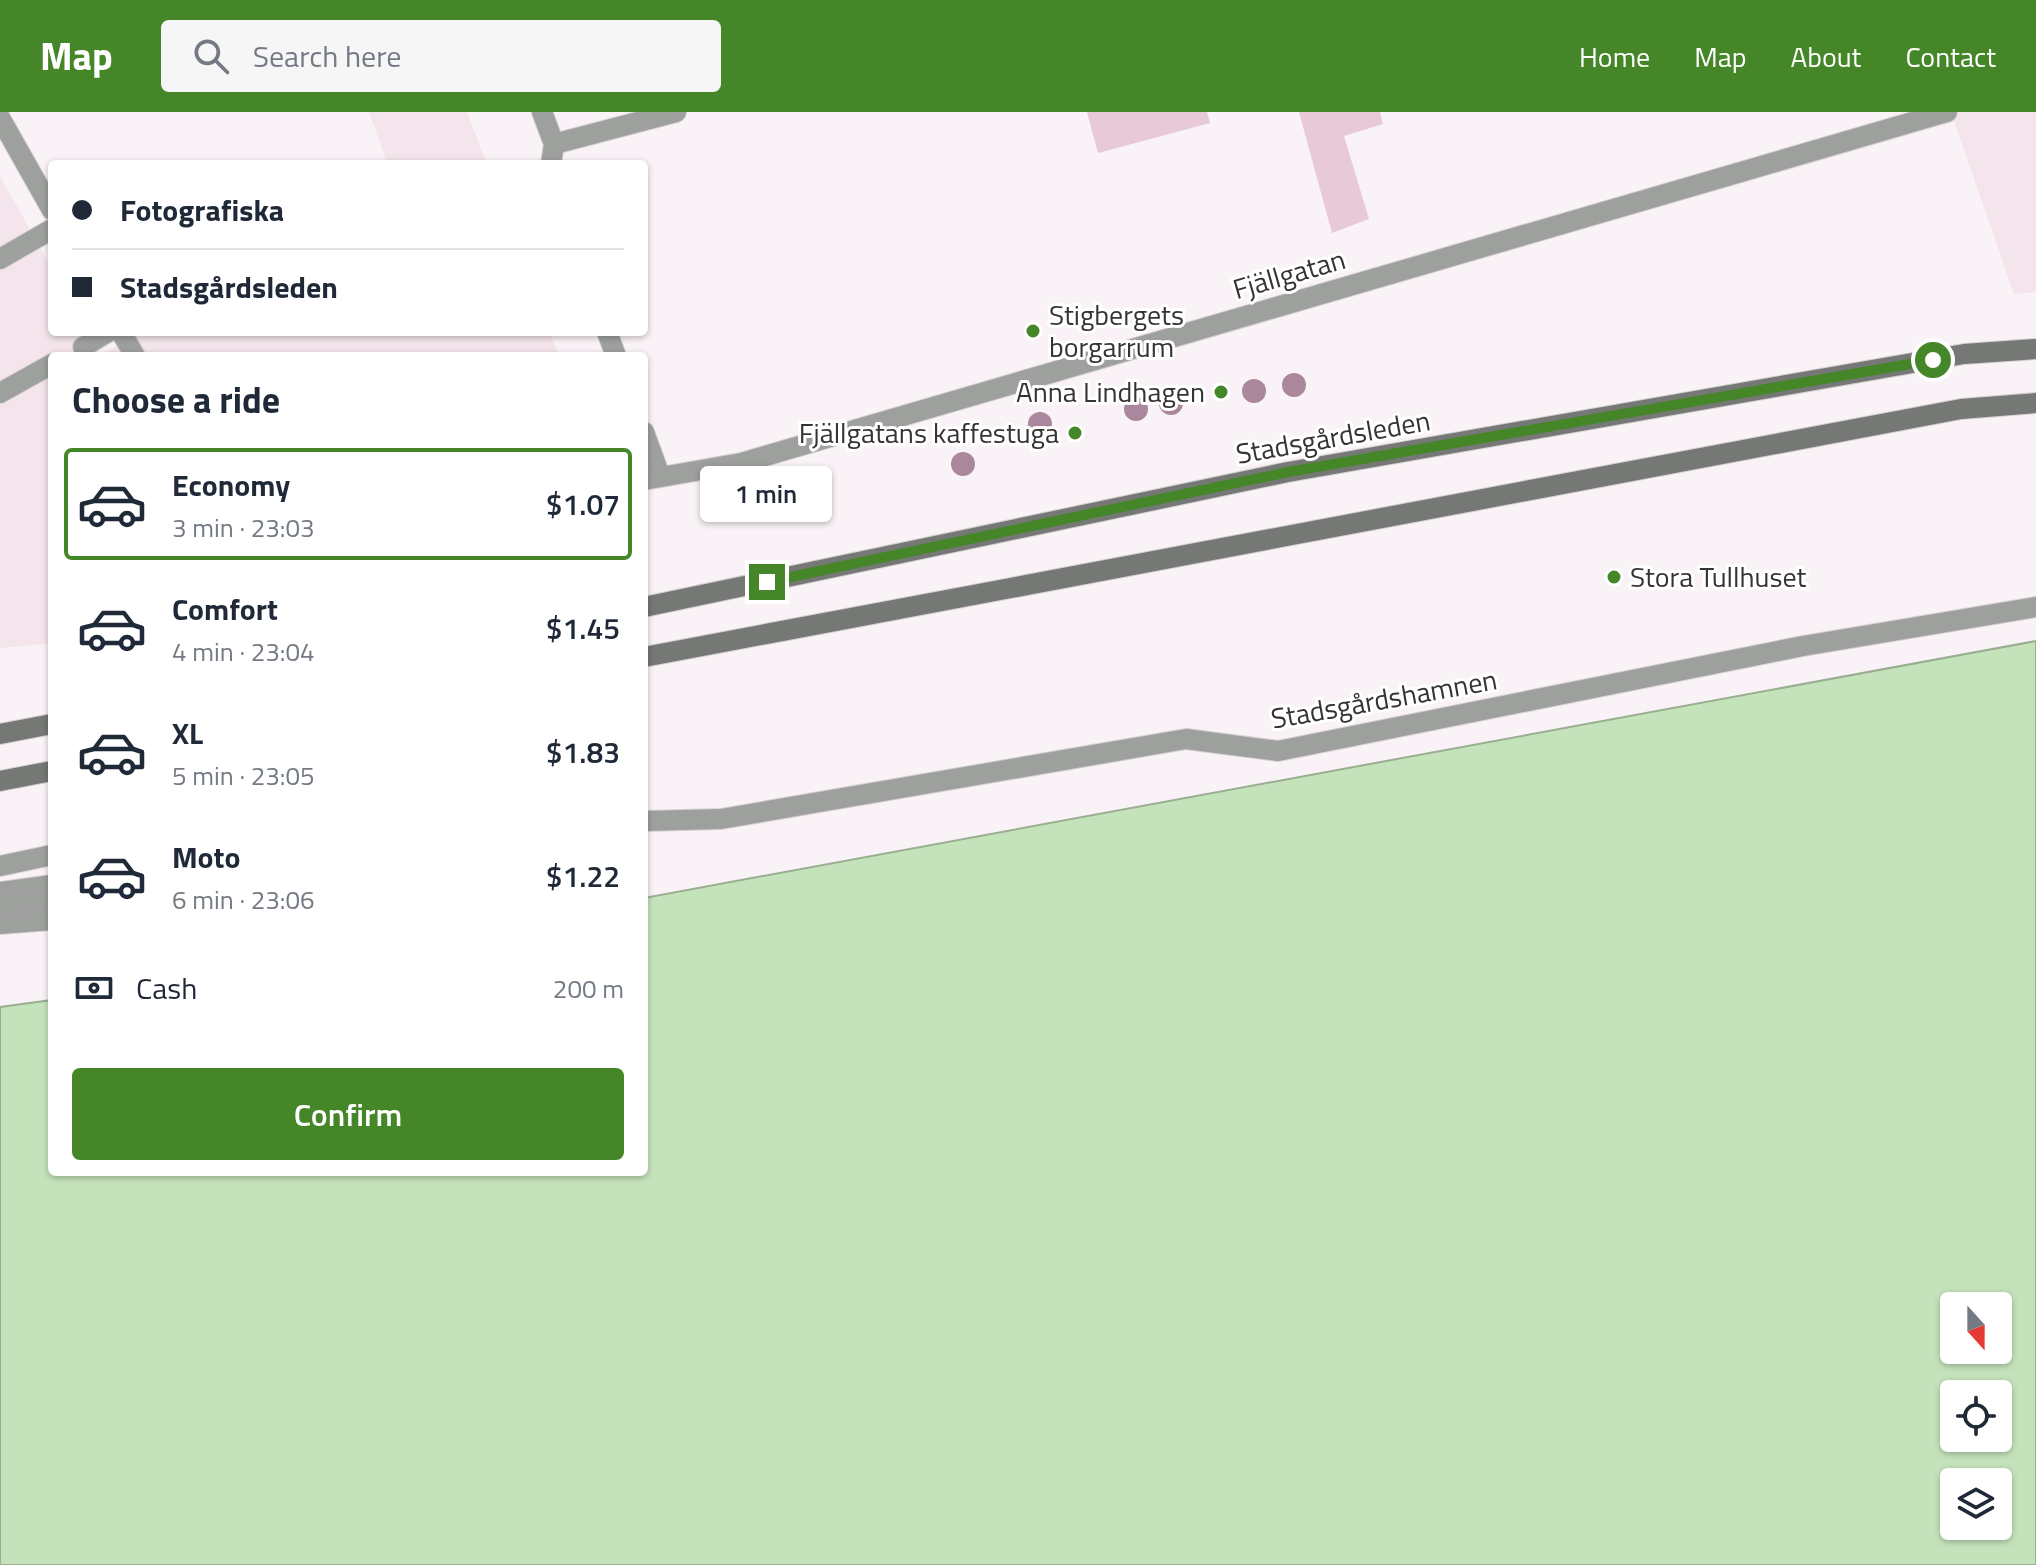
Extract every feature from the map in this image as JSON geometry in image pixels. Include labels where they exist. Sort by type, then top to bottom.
[{"type":"main road","name":"Stadsgårdsleden","points":[[648,606],[1288,472],[1964,354],[2036,349]]},
{"type":"main road","points":[[648,656],[1961,409],[2036,403]]},
{"type":"main road","points":[[0,734],[48,725]]},
{"type":"main road","points":[[0,781],[48,772]]},
{"type":"street","points":[[542,112],[553,154],[676,112]]},
{"type":"street","name":"Fjällgatan","points":[[652,478],[741,463],[1947,112]]},
{"type":"street","points":[[0,118],[48,203]]},
{"type":"street","points":[[0,259],[48,231]]},
{"type":"street","points":[[83,347],[101,336]]},
{"type":"street","points":[[0,393],[48,366]]},
{"type":"street","points":[[648,455],[652,478]]},
{"type":"street","name":"Stadsgårdshamnen","points":[[648,821],[721,819],[1186,739],[1278,751],[1803,646],[2036,607]]},
{"type":"street","points":[[0,866],[48,856]]},
{"type":"street","points":[[0,876],[48,869]]},
{"type":"street","points":[[0,892],[48,886]]},
{"type":"street","points":[[0,906],[48,900]]},
{"type":"street","points":[[0,924],[48,920]]},
{"type":"street","points":[[27,922],[48,930]]},
{"type":"shaded area","points":[[369,112],[467,112],[485,160],[384,160],[386,159]]},
{"type":"shaded area","points":[[1087,112],[1207,112],[1210,123],[1098,153]]},
{"type":"shaded area","points":[[1299,112],[1380,112],[1383,124],[1344,136],[1369,219],[1332,233]]},
{"type":"shaded area","points":[[1951,112],[2036,112],[2036,292],[2014,294]]},
{"type":"shaded area","points":[[0,176],[48,262],[48,336],[89,336],[98,352],[48,352],[48,643],[0,648]]},
{"type":"shaded area","points":[[137,336],[552,336],[558,352],[106,352]]},
{"type":"shaded area","points":[[2036,641],[2036,1565],[0,1565],[0,1007],[48,1001],[48,1176],[648,1176],[648,897]]},
{"type":"place","name":"Stigbergets borgarrum","points":[[1033,331]]},
{"type":"place","name":"Anna Lindhagen","points":[[1221,392]]},
{"type":"place","name":"Fjällgatans kaffestuga","points":[[1075,433]]},
{"type":"place","name":"Stora Tullhuset","points":[[1614,577]]},
{"type":"route","points":[[767,582],[1288,472],[1933,360]]}]
